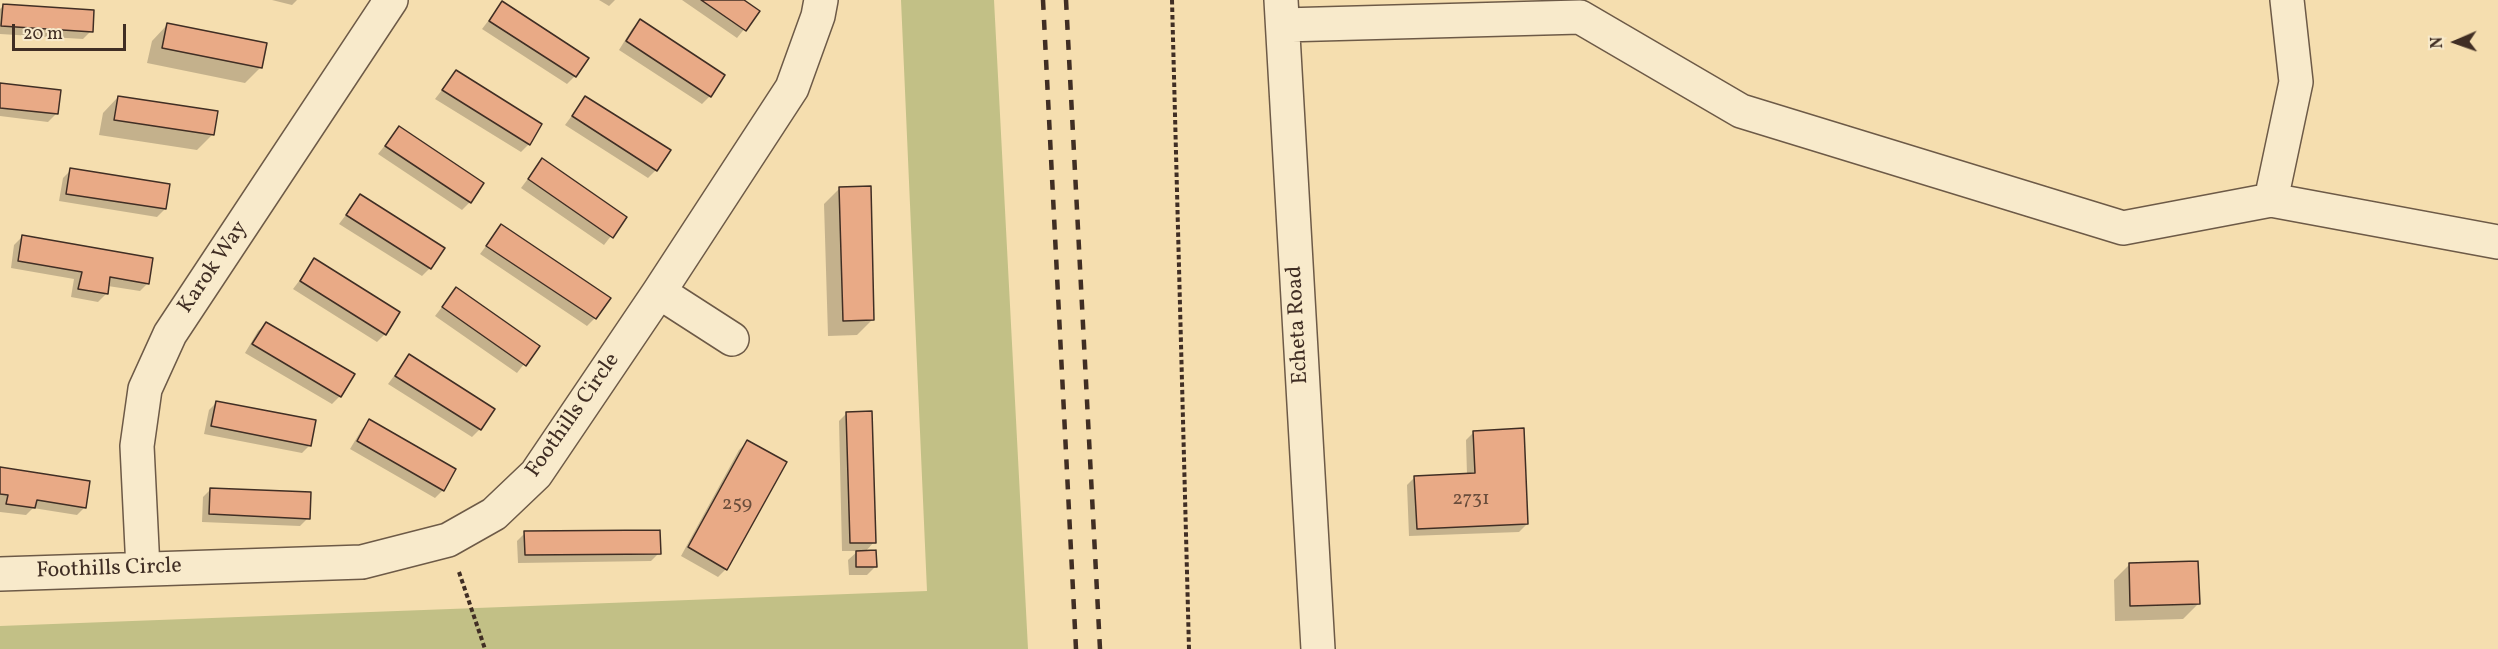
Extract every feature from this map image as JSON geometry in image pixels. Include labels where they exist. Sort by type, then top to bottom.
[{"type":"street","name":"Karok Way","points":[[143,570],[137,446],[145,389],[170,334],[391,0]]},
{"type":"street","name":"Foothills Circle","points":[[0,574],[362,562],[448,540],[495,513],[536,474],[659,292],[792,88],[818,16],[821,0]]},
{"type":"street","points":[[1282,13],[1577,9],[1606,0]]},
{"type":"street","points":[[2271,200],[2296,82],[2287,0]]},
{"type":"street","points":[[1577,9],[1741,111],[2123,228],[2271,200],[2498,242]]},
{"type":"street","name":"Echeta Road","points":[[1282,13],[1318,649]]},
{"type":"street","points":[[659,292],[732,339]]},
{"type":"path","points":[[1172,0],[1189,649]]},
{"type":"path","points":[[448,540],[485,649]]},
{"type":"shaded area","points":[[901,0],[994,0],[1028,649],[0,649],[0,626],[927,591]]},
{"type":"building","points":[[701,0],[744,0],[760,11],[746,31]]},
{"type":"building","points":[[502,1],[589,58],[576,77],[489,21]]},
{"type":"building","points":[[3,4],[94,10],[93,32],[1,26]]},
{"type":"building","points":[[640,19],[725,75],[711,97],[626,41]]},
{"type":"building","points":[[167,23],[267,43],[262,68],[162,48]]},
{"type":"building","points":[[456,70],[542,124],[530,145],[442,90]]},
{"type":"building","points":[[0,83],[61,90],[58,114],[0,108]]},
{"type":"building","points":[[118,96],[218,111],[214,135],[114,120]]},
{"type":"building","points":[[585,96],[671,150],[657,171],[572,116]]},
{"type":"building","points":[[399,126],[484,183],[471,203],[385,146]]},
{"type":"building","points":[[542,158],[627,217],[613,238],[528,179]]},
{"type":"building","points":[[70,168],[170,184],[166,209],[66,194]]},
{"type":"building","points":[[871,186],[874,320],[843,321],[839,187]]},
{"type":"building","points":[[360,194],[445,248],[431,269],[346,215]]},
{"type":"building","points":[[501,224],[611,298],[596,319],[486,246]]},
{"type":"building","points":[[22,235],[153,258],[149,284],[110,277],[108,294],[78,289],[82,272],[18,261]]},
{"type":"building","points":[[314,258],[400,312],[386,335],[300,281]]},
{"type":"building","points":[[456,287],[540,346],[526,366],[442,307]]},
{"type":"building","points":[[266,322],[355,374],[341,397],[252,344]]},
{"type":"building","points":[[409,354],[495,409],[481,430],[395,376]]},
{"type":"building","points":[[216,401],[316,420],[311,446],[211,426]]},
{"type":"building","points":[[872,411],[876,543],[850,543],[846,412]]},
{"type":"building","points":[[369,419],[456,469],[444,491],[357,441]]},
{"type":"building","points":[[1524,428],[1528,524],[1417,529],[1414,476],[1475,473],[1473,431]]},
{"type":"building","points":[[747,440],[787,462],[727,570],[688,547]]},
{"type":"building","points":[[0,467],[90,481],[86,508],[37,500],[35,508],[6,504],[8,495],[0,494]]},
{"type":"building","points":[[210,488],[311,492],[310,519],[209,514]]},
{"type":"building","points":[[660,530],[661,554],[525,555],[524,531]]},
{"type":"building","points":[[876,550],[877,567],[856,567],[856,551]]},
{"type":"building","points":[[2198,561],[2200,604],[2130,606],[2129,563]]},
{"type":"railway","points":[[1043,0],[1076,649]]},
{"type":"railway","points":[[1066,0],[1100,649]]}]
